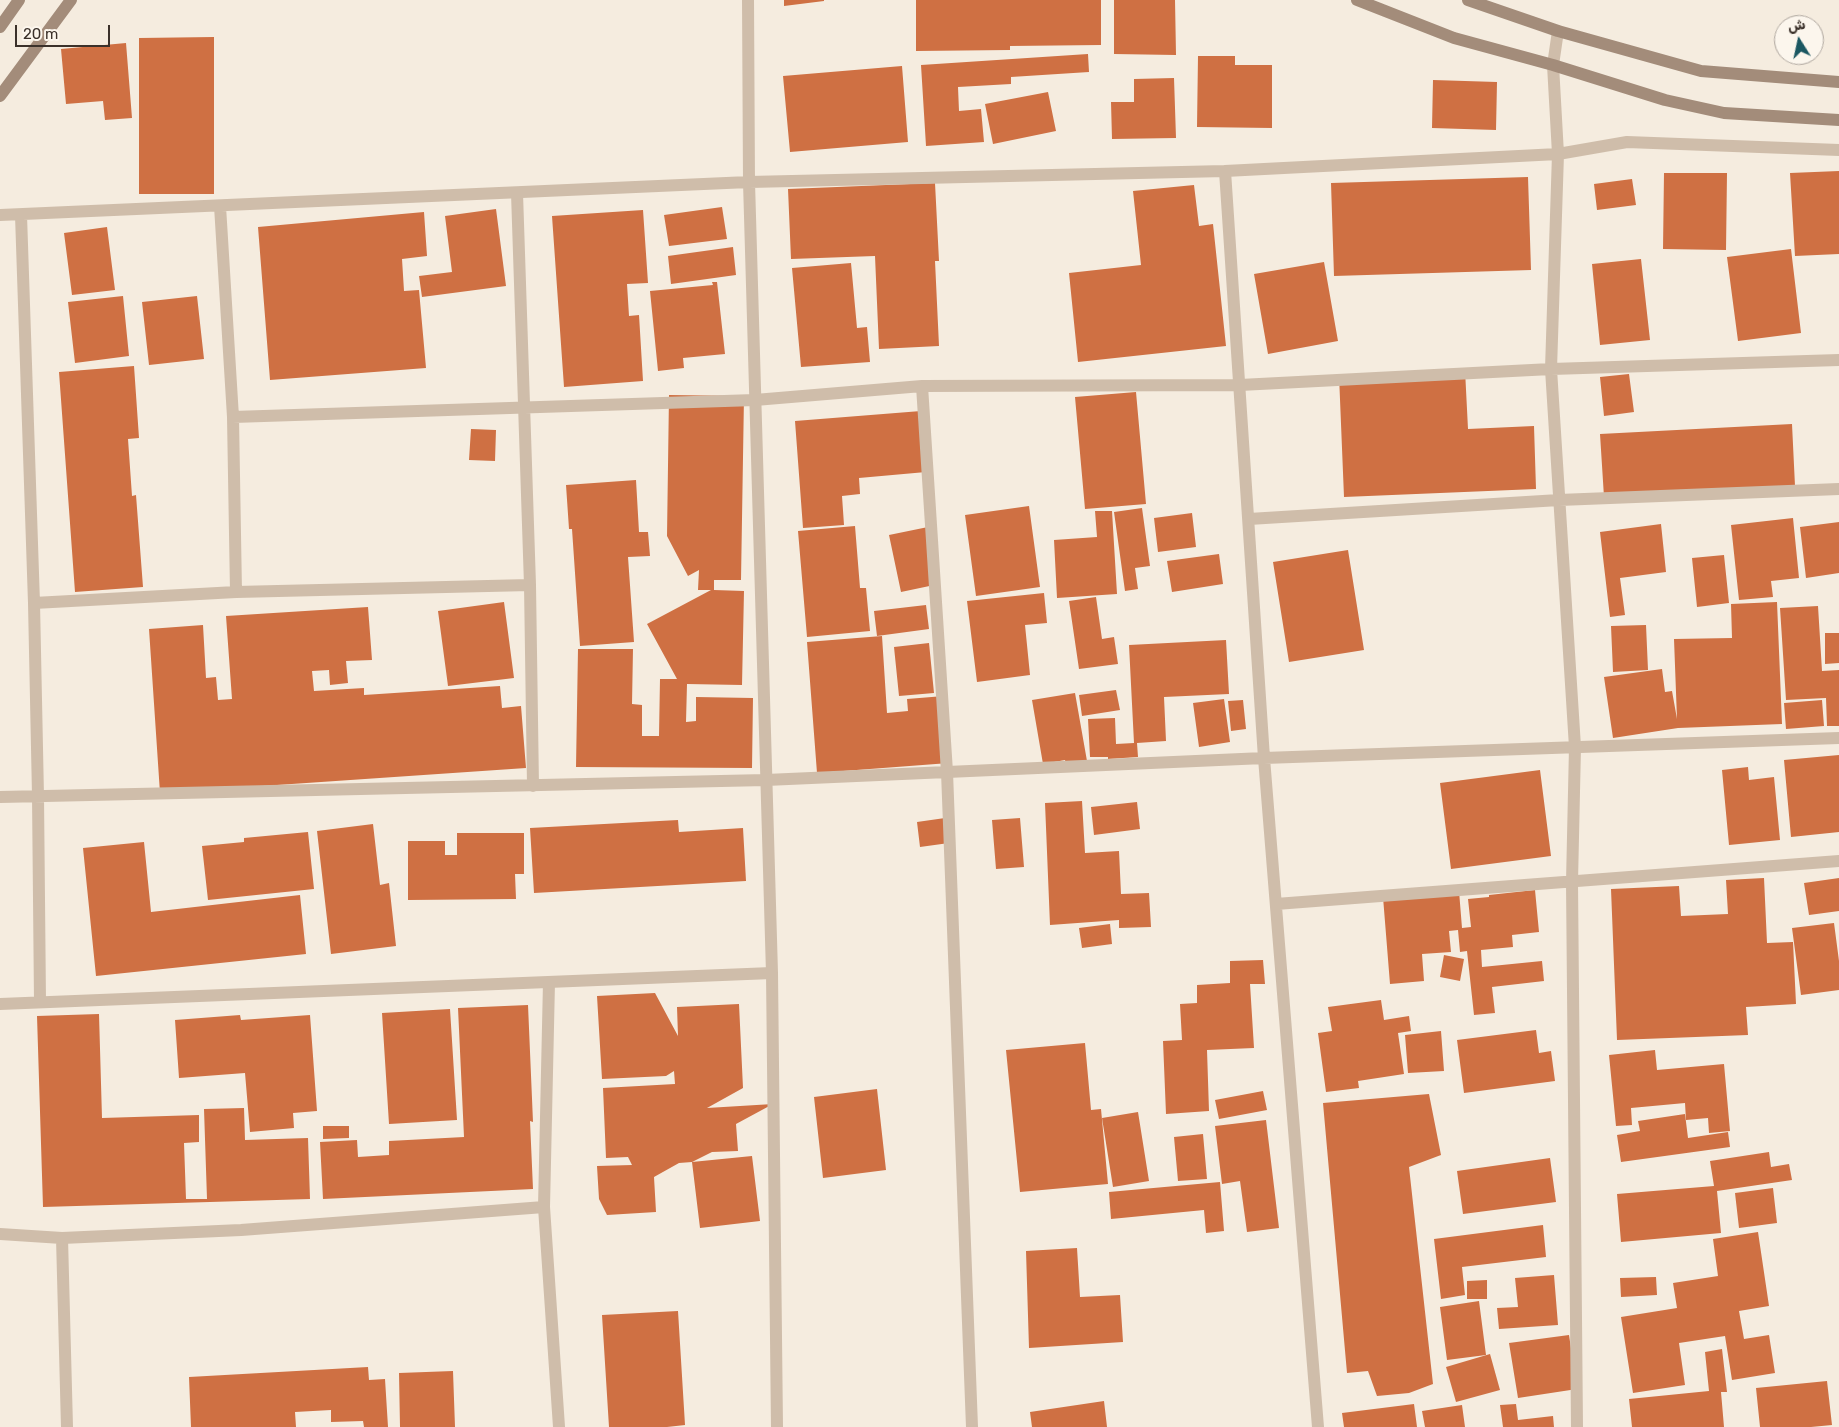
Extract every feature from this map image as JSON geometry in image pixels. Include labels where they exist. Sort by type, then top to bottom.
[{"type":"main road","points":[[0,96],[71,0]]},
{"type":"main road","points":[[1357,0],[1454,38],[1553,65],[1665,100],[1724,113],[1839,120]]},
{"type":"main road","points":[[1468,0],[1558,31],[1702,71],[1839,82]]},
{"type":"main road","points":[[0,27],[14,2]]},
{"type":"street","points":[[748,0],[749,182],[772,973],[777,1427]]},
{"type":"street","points":[[1558,31],[1553,65],[1558,154],[1551,369],[1574,747],[1572,882],[1577,1427]]},
{"type":"street","points":[[0,215],[749,182],[1226,171],[1558,154],[1627,142],[1839,150]]},
{"type":"street","points":[[1226,171],[1264,758],[1318,1427]]},
{"type":"street","points":[[517,193],[530,585],[533,786]]},
{"type":"street","points":[[220,206],[233,417],[236,592]]},
{"type":"street","points":[[21,215],[34,603],[40,1002]]},
{"type":"street","points":[[233,417],[755,400],[922,386],[1240,385],[1551,369],[1839,360]]},
{"type":"street","points":[[922,386],[947,772],[972,1427]]},
{"type":"street","points":[[1249,519],[1559,500],[1839,489]]},
{"type":"street","points":[[34,603],[236,592],[530,585]]},
{"type":"street","points":[[0,796],[766,780],[1264,758],[1839,738]]},
{"type":"street","points":[[1276,904],[1839,861]]},
{"type":"street","points":[[0,1004],[772,973]]},
{"type":"street","points":[[549,982],[544,1207],[559,1427]]},
{"type":"street","points":[[0,1234],[62,1238],[241,1230],[544,1207]]},
{"type":"street","points":[[62,1238],[67,1427]]},
{"type":"building","points":[[784,0],[824,0],[824,1],[784,6]]},
{"type":"building","points":[[916,0],[1101,0],[1101,45],[1010,46],[1010,50],[916,51]]},
{"type":"building","points":[[1114,0],[1175,0],[1176,55],[1114,54]]},
{"type":"building","points":[[214,37],[214,194],[139,194],[139,38]]},
{"type":"building","points":[[126,43],[132,118],[105,120],[103,101],[66,104],[61,49]]},
{"type":"building","points":[[1088,54],[1089,72],[1011,77],[1011,84],[958,87],[959,111],[981,109],[984,142],[926,146],[921,65]]},
{"type":"building","points":[[1198,56],[1235,56],[1235,65],[1272,65],[1272,128],[1197,127]]},
{"type":"building","points":[[902,66],[908,142],[790,152],[783,76]]},
{"type":"building","points":[[1174,78],[1176,138],[1112,139],[1111,102],[1134,102],[1134,79]]},
{"type":"building","points":[[1433,80],[1497,82],[1496,130],[1432,128]]},
{"type":"building","points":[[1048,92],[1056,131],[993,144],[985,104]]},
{"type":"building","points":[[1839,171],[1839,254],[1795,256],[1790,173]]},
{"type":"building","points":[[1664,173],[1727,173],[1726,250],[1663,249]]},
{"type":"building","points":[[1528,177],[1531,270],[1334,276],[1331,183]]},
{"type":"building","points":[[1632,179],[1636,205],[1597,210],[1594,184]]},
{"type":"building","points":[[935,183],[939,261],[935,261],[939,346],[879,349],[875,256],[791,259],[788,189]]},
{"type":"building","points":[[1194,185],[1199,226],[1213,224],[1226,346],[1078,362],[1069,273],[1141,265],[1133,191]]},
{"type":"building","points":[[722,207],[727,239],[669,246],[664,215]]},
{"type":"building","points":[[496,209],[506,286],[422,297],[419,276],[452,272],[445,216]]},
{"type":"building","points":[[643,210],[648,283],[627,284],[629,316],[639,315],[643,381],[564,387],[552,216]]},
{"type":"building","points":[[424,212],[427,256],[402,259],[404,291],[419,290],[426,368],[270,380],[258,227]]},
{"type":"building","points":[[107,227],[115,290],[72,295],[64,233]]},
{"type":"building","points":[[733,247],[736,275],[671,284],[668,256]]},
{"type":"building","points":[[1791,249],[1801,333],[1738,341],[1727,257]]},
{"type":"building","points":[[1641,259],[1650,340],[1600,345],[1592,264]]},
{"type":"building","points":[[1324,262],[1338,341],[1268,354],[1254,274]]},
{"type":"building","points":[[851,263],[857,328],[867,327],[870,362],[801,367],[792,268]]},
{"type":"building","points":[[712,282],[717,282],[725,354],[683,358],[684,368],[658,371],[650,291],[713,285]]},
{"type":"building","points":[[123,296],[129,356],[75,363],[68,302]]},
{"type":"building","points":[[197,296],[204,359],[149,365],[142,302]]},
{"type":"building","points":[[134,366],[139,438],[128,439],[132,496],[136,495],[143,587],[75,592],[59,372]]},
{"type":"building","points":[[1465,370],[1468,429],[1534,426],[1536,489],[1344,497],[1339,375]]},
{"type":"building","points":[[1629,374],[1634,412],[1604,416],[1600,377]]},
{"type":"building","points":[[1136,392],[1146,504],[1085,509],[1075,397]]},
{"type":"building","points":[[669,395],[744,396],[741,580],[714,580],[714,590],[744,591],[742,685],[687,684],[686,722],[696,721],[696,697],[753,698],[752,768],[576,767],[578,649],[633,649],[632,704],[642,705],[642,736],[659,736],[660,679],[677,679],[647,624],[711,590],[698,590],[699,570],[688,576],[667,536]]},
{"type":"building","points":[[921,411],[926,472],[859,478],[860,494],[842,496],[844,525],[803,528],[795,421]]},
{"type":"building","points":[[1792,424],[1795,486],[1604,497],[1600,434]]},
{"type":"building","points":[[471,429],[496,430],[495,461],[469,460]]},
{"type":"building","points":[[636,480],[639,532],[648,532],[650,556],[628,557],[634,642],[580,646],[572,529],[569,529],[566,485]]},
{"type":"building","points":[[1029,506],[1040,587],[976,596],[965,515]]},
{"type":"building","points":[[1142,508],[1150,566],[1135,568],[1138,589],[1125,591],[1114,512]]},
{"type":"building","points":[[1095,511],[1112,511],[1117,594],[1057,598],[1054,540],[1097,537]]},
{"type":"building","points":[[1192,513],[1196,547],[1158,552],[1154,518]]},
{"type":"building","points":[[1793,518],[1799,578],[1771,581],[1773,597],[1739,600],[1731,525]]},
{"type":"building","points":[[1839,522],[1839,573],[1806,578],[1800,527]]},
{"type":"building","points":[[1661,524],[1666,572],[1620,578],[1625,615],[1610,617],[1600,532]]},
{"type":"building","points":[[855,526],[860,588],[866,588],[870,631],[807,637],[798,531]]},
{"type":"building","points":[[928,527],[939,584],[901,592],[889,535]]},
{"type":"building","points":[[1348,550],[1364,650],[1289,662],[1273,562]]},
{"type":"building","points":[[1219,554],[1223,584],[1172,592],[1167,561]]},
{"type":"building","points":[[1724,555],[1729,603],[1697,607],[1692,558]]},
{"type":"building","points":[[1044,593],[1047,623],[1025,625],[1030,675],[977,682],[967,601]]},
{"type":"building","points":[[1096,597],[1102,639],[1114,637],[1118,664],[1079,669],[1069,601]]},
{"type":"building","points":[[504,602],[514,678],[448,686],[438,611]]},
{"type":"building","points":[[1777,602],[1782,724],[1678,728],[1613,738],[1604,677],[1662,669],[1665,692],[1672,691],[1677,719],[1674,639],[1732,638],[1731,604]]},
{"type":"building","points":[[926,605],[929,629],[877,636],[874,611]]},
{"type":"building","points":[[1818,606],[1822,671],[1839,670],[1839,726],[1827,726],[1826,698],[1786,700],[1780,608]]},
{"type":"building","points":[[368,607],[372,660],[346,661],[348,683],[330,685],[329,670],[312,671],[314,691],[364,688],[364,695],[500,686],[502,708],[521,706],[526,768],[160,793],[149,629],[203,625],[206,678],[216,677],[218,700],[232,699],[226,616]]},
{"type":"building","points":[[1646,625],[1648,670],[1613,672],[1611,626]]},
{"type":"building","points":[[1825,633],[1839,633],[1839,663],[1825,664]]},
{"type":"building","points":[[882,636],[887,713],[908,711],[907,699],[944,696],[949,763],[817,773],[807,642]]},
{"type":"building","points":[[1226,640],[1229,694],[1164,697],[1166,741],[1137,743],[1138,757],[1108,759],[1108,757],[1090,757],[1088,719],[1115,718],[1116,744],[1134,743],[1129,645]]},
{"type":"building","points":[[929,643],[934,693],[899,696],[894,647]]},
{"type":"building","points":[[1116,690],[1120,710],[1082,716],[1079,695]]},
{"type":"building","points":[[1075,693],[1087,761],[1066,764],[1065,760],[1043,764],[1032,700]]},
{"type":"building","points":[[1224,699],[1230,742],[1199,747],[1193,703]]},
{"type":"building","points":[[1243,700],[1246,729],[1231,731],[1228,701]]},
{"type":"building","points":[[1822,700],[1824,726],[1786,729],[1784,703]]},
{"type":"building","points":[[1839,755],[1839,832],[1791,837],[1784,760]]},
{"type":"building","points":[[1748,767],[1749,780],[1774,777],[1780,840],[1729,845],[1722,770]]},
{"type":"building","points":[[1540,770],[1551,856],[1451,869],[1440,783]]},
{"type":"building","points":[[1082,801],[1085,853],[1119,851],[1121,894],[1149,893],[1151,927],[1119,928],[1119,920],[1050,925],[1045,803]]},
{"type":"building","points":[[1137,802],[1140,829],[1094,835],[1091,807]]},
{"type":"building","points":[[945,818],[949,843],[920,847],[917,822]]},
{"type":"building","points":[[1020,818],[1024,867],[996,869],[992,820]]},
{"type":"building","points":[[678,820],[679,832],[743,828],[746,881],[534,893],[530,828]]},
{"type":"building","points":[[373,824],[380,885],[389,883],[396,946],[331,954],[317,831]]},
{"type":"building","points":[[308,832],[314,889],[208,900],[202,846],[244,842],[244,838]]},
{"type":"building","points":[[457,833],[524,833],[524,874],[515,874],[516,899],[408,900],[408,841],[445,841],[445,855],[457,855]]},
{"type":"building","points":[[144,842],[151,912],[300,895],[306,954],[96,976],[83,848]]},
{"type":"building","points":[[1764,878],[1767,943],[1793,942],[1796,1004],[1746,1007],[1748,1035],[1617,1040],[1611,889],[1679,886],[1681,916],[1728,914],[1726,880]]},
{"type":"building","points":[[1839,878],[1839,911],[1809,915],[1804,883]]},
{"type":"building","points":[[1535,890],[1539,932],[1512,935],[1513,947],[1481,950],[1482,967],[1542,961],[1544,981],[1492,987],[1495,1013],[1474,1015],[1467,951],[1460,952],[1458,930],[1449,931],[1451,952],[1422,954],[1424,981],[1390,984],[1383,897],[1459,891],[1462,928],[1471,927],[1468,899]]},
{"type":"building","points":[[1834,923],[1839,961],[1839,990],[1801,995],[1792,928]]},
{"type":"building","points":[[1110,924],[1112,944],[1082,948],[1079,928]]},
{"type":"building","points":[[1444,955],[1464,959],[1460,981],[1440,977]]},
{"type":"building","points":[[1263,960],[1265,984],[1250,984],[1254,1048],[1207,1050],[1209,1111],[1166,1114],[1163,1041],[1182,1040],[1180,1004],[1197,1003],[1197,985],[1230,983],[1230,961]]},
{"type":"building","points":[[655,993],[678,1036],[677,1007],[739,1004],[743,1088],[707,1108],[773,1104],[736,1124],[738,1151],[712,1152],[692,1162],[679,1163],[654,1177],[656,1212],[607,1215],[599,1199],[597,1166],[632,1165],[628,1157],[606,1158],[603,1088],[675,1084],[674,1071],[666,1076],[602,1079],[597,996]]},
{"type":"building","points":[[1381,1000],[1384,1020],[1409,1016],[1411,1031],[1398,1033],[1404,1074],[1358,1081],[1359,1088],[1326,1092],[1318,1033],[1332,1031],[1328,1007]]},
{"type":"building","points":[[528,1005],[533,1122],[530,1121],[533,1189],[323,1199],[320,1142],[357,1140],[358,1157],[389,1155],[389,1141],[464,1137],[458,1008]]},
{"type":"building","points":[[450,1009],[457,1120],[389,1124],[382,1013]]},
{"type":"building","points":[[99,1014],[102,1118],[199,1115],[199,1142],[184,1143],[186,1199],[207,1199],[204,1109],[244,1108],[245,1140],[308,1138],[310,1199],[43,1207],[37,1016]]},
{"type":"building","points":[[240,1015],[241,1020],[310,1015],[317,1111],[293,1113],[294,1128],[250,1132],[245,1073],[179,1078],[175,1020]]},
{"type":"building","points":[[1536,1030],[1539,1053],[1551,1051],[1555,1081],[1464,1093],[1457,1040]]},
{"type":"building","points":[[1441,1031],[1444,1071],[1408,1073],[1405,1035]]},
{"type":"building","points":[[1085,1043],[1091,1110],[1101,1109],[1108,1184],[1020,1192],[1006,1050]]},
{"type":"building","points":[[1655,1050],[1657,1070],[1724,1064],[1730,1131],[1709,1133],[1708,1118],[1686,1120],[1685,1103],[1631,1108],[1632,1125],[1616,1126],[1609,1055]]},
{"type":"building","points":[[877,1089],[886,1170],[823,1178],[814,1097]]},
{"type":"building","points":[[1263,1091],[1267,1110],[1219,1119],[1215,1100]]},
{"type":"building","points":[[1429,1094],[1441,1155],[1409,1167],[1433,1384],[1409,1393],[1377,1396],[1368,1371],[1347,1373],[1323,1103]]},
{"type":"building","points":[[1138,1112],[1149,1181],[1113,1187],[1102,1118]]},
{"type":"building","points":[[1685,1114],[1688,1138],[1728,1132],[1730,1147],[1621,1162],[1617,1135],[1640,1131],[1638,1121]]},
{"type":"building","points":[[1266,1120],[1279,1228],[1247,1232],[1240,1181],[1222,1184],[1215,1126]]},
{"type":"building","points":[[323,1126],[349,1126],[349,1138],[323,1139]]},
{"type":"building","points":[[1203,1134],[1207,1179],[1178,1181],[1174,1137]]},
{"type":"building","points":[[1769,1152],[1771,1167],[1789,1164],[1792,1180],[1717,1191],[1721,1233],[1621,1242],[1617,1194],[1714,1186],[1710,1161]]},
{"type":"building","points":[[752,1156],[760,1221],[700,1228],[692,1162]]},
{"type":"building","points":[[1550,1158],[1556,1202],[1463,1214],[1457,1171]]},
{"type":"building","points":[[1220,1182],[1224,1231],[1206,1233],[1204,1210],[1111,1219],[1109,1192]]},
{"type":"building","points":[[1773,1188],[1777,1223],[1739,1228],[1735,1193]]},
{"type":"building","points":[[1543,1225],[1546,1257],[1462,1267],[1465,1295],[1441,1299],[1434,1239]]},
{"type":"building","points":[[1758,1232],[1769,1306],[1739,1311],[1744,1339],[1769,1335],[1775,1373],[1732,1380],[1725,1336],[1679,1343],[1685,1385],[1633,1393],[1621,1317],[1677,1308],[1673,1283],[1718,1276],[1713,1239]]},
{"type":"building","points":[[1077,1248],[1080,1297],[1120,1295],[1123,1342],[1029,1348],[1026,1251]]},
{"type":"building","points":[[1554,1275],[1558,1325],[1499,1329],[1497,1308],[1518,1307],[1515,1278]]},
{"type":"building","points":[[1656,1277],[1657,1295],[1621,1297],[1620,1278]]},
{"type":"building","points":[[1487,1280],[1487,1299],[1467,1299],[1467,1281]]},
{"type":"building","points":[[1479,1301],[1486,1355],[1447,1360],[1440,1307]]},
{"type":"building","points":[[678,1311],[685,1425],[667,1427],[609,1427],[602,1315]]},
{"type":"building","points":[[1569,1335],[1577,1389],[1518,1398],[1509,1343]]},
{"type":"building","points":[[1722,1349],[1727,1392],[1721,1392],[1724,1427],[1632,1427],[1629,1399],[1709,1391],[1705,1352]]},
{"type":"building","points":[[1490,1354],[1500,1390],[1456,1402],[1446,1367]]},
{"type":"building","points":[[368,1367],[369,1380],[385,1379],[388,1427],[364,1427],[363,1421],[331,1422],[331,1410],[295,1412],[296,1427],[191,1427],[189,1377]]},
{"type":"building","points":[[453,1371],[455,1427],[400,1427],[399,1373]]},
{"type":"building","points":[[1827,1381],[1832,1425],[1760,1427],[1756,1388]]},
{"type":"building","points":[[1104,1401],[1107,1427],[1032,1427],[1030,1412]]},
{"type":"building","points":[[1414,1404],[1417,1427],[1344,1427],[1342,1413]]},
{"type":"building","points":[[1516,1404],[1518,1420],[1553,1416],[1554,1427],[1503,1427],[1500,1405]]},
{"type":"building","points":[[1462,1405],[1465,1427],[1425,1427],[1422,1411]]}]
